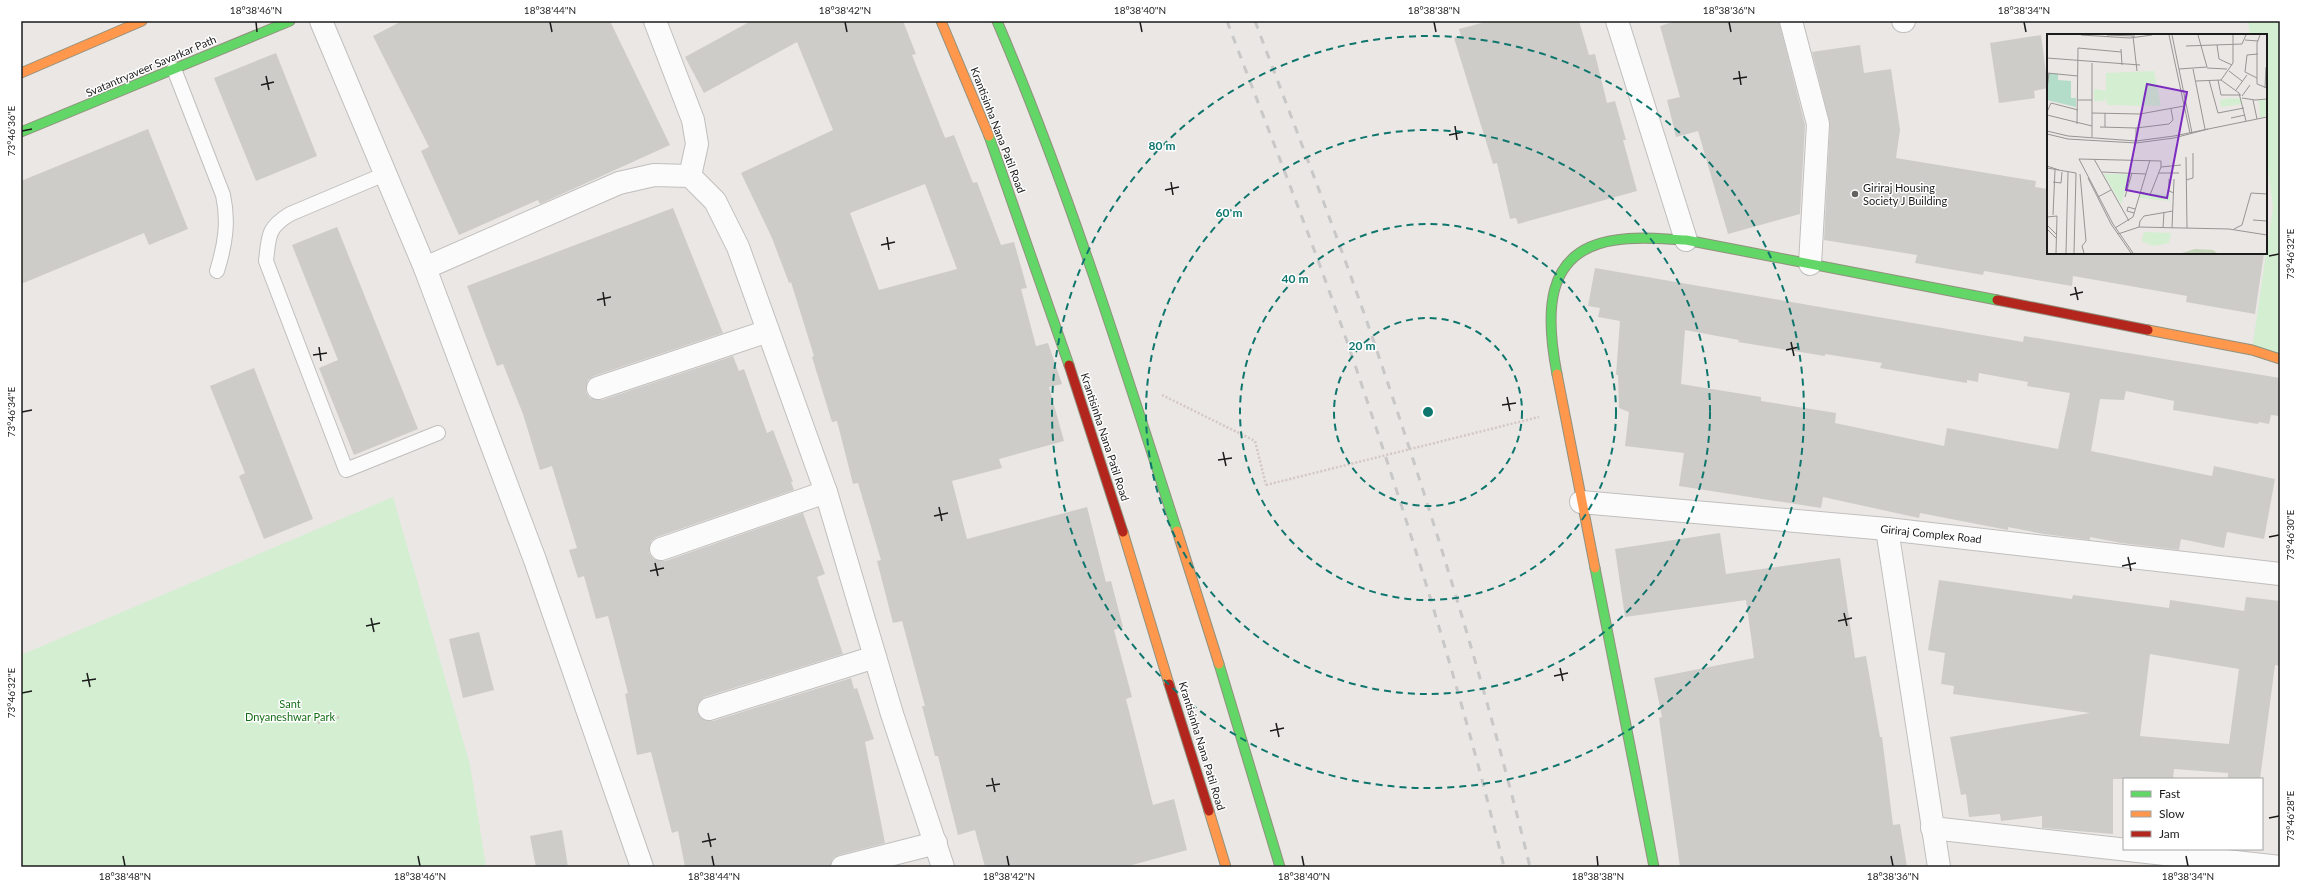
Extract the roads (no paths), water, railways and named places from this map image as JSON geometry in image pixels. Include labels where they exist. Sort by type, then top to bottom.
[{"type":"main road","points":[[21,73],[142,21]]},
{"type":"main road","name":"Svatantryaveer Savarkar Path","points":[[21,132],[290,21]]},
{"type":"main road","name":"Krantisinha Nana Patil Road","points":[[941,21],[978,106],[1034,261],[1097,449],[1226,867]]},
{"type":"main road","points":[[997,21],[1026,86],[1075,222],[1135,398],[1280,867]]},
{"type":"main road","points":[[1654,867],[1552,349],[1550,311],[1557,276],[1574,256],[1599,243],[1622,237],[1686,240],[2252,350],[2280,359]]},
{"type":"street","points":[[321,21],[425,268],[535,560],[642,867]]},
{"type":"street","points":[[655,21],[693,120],[697,144],[690,176]]},
{"type":"street","points":[[1618,21],[1686,240]]},
{"type":"street","points":[[1791,21],[1818,124],[1810,264]]},
{"type":"street","points":[[425,268],[619,183],[654,175],[690,176],[715,201],[738,247],[826,492],[875,657],[944,867]]},
{"type":"street","points":[[598,388],[768,331]]},
{"type":"street","points":[[660,549],[826,492]]},
{"type":"street","name":"Giriraj Complex Road","points":[[1581,502],[1887,529],[2280,574]]},
{"type":"street","points":[[1887,529],[1939,867]]},
{"type":"street","points":[[708,709],[875,657]]},
{"type":"street","points":[[1932,828],[2123,849]]},
{"type":"street","points":[[842,867],[936,843]]},
{"type":"street","points":[[2128,850],[2280,867]]},
{"type":"lane","points":[[174,69],[223,195],[226,208],[227,215],[224,249],[217,272]]},
{"type":"lane","points":[[385,174],[290,214],[277,222],[269,236],[266,261],[346,470],[438,433]]},
{"type":"railway","points":[[1227,21],[1325,278],[1376,427],[1454,677],[1504,867]]},
{"type":"railway","points":[[1255,21],[1350,273],[1421,483],[1479,674],[1530,867]]},
{"type":"place","name":"Giriraj Housing Society J Building","points":[[1855,194]]},
{"type":"park label","name":"Sant Dnyaneshwar Park","points":[[290,710]]}]
